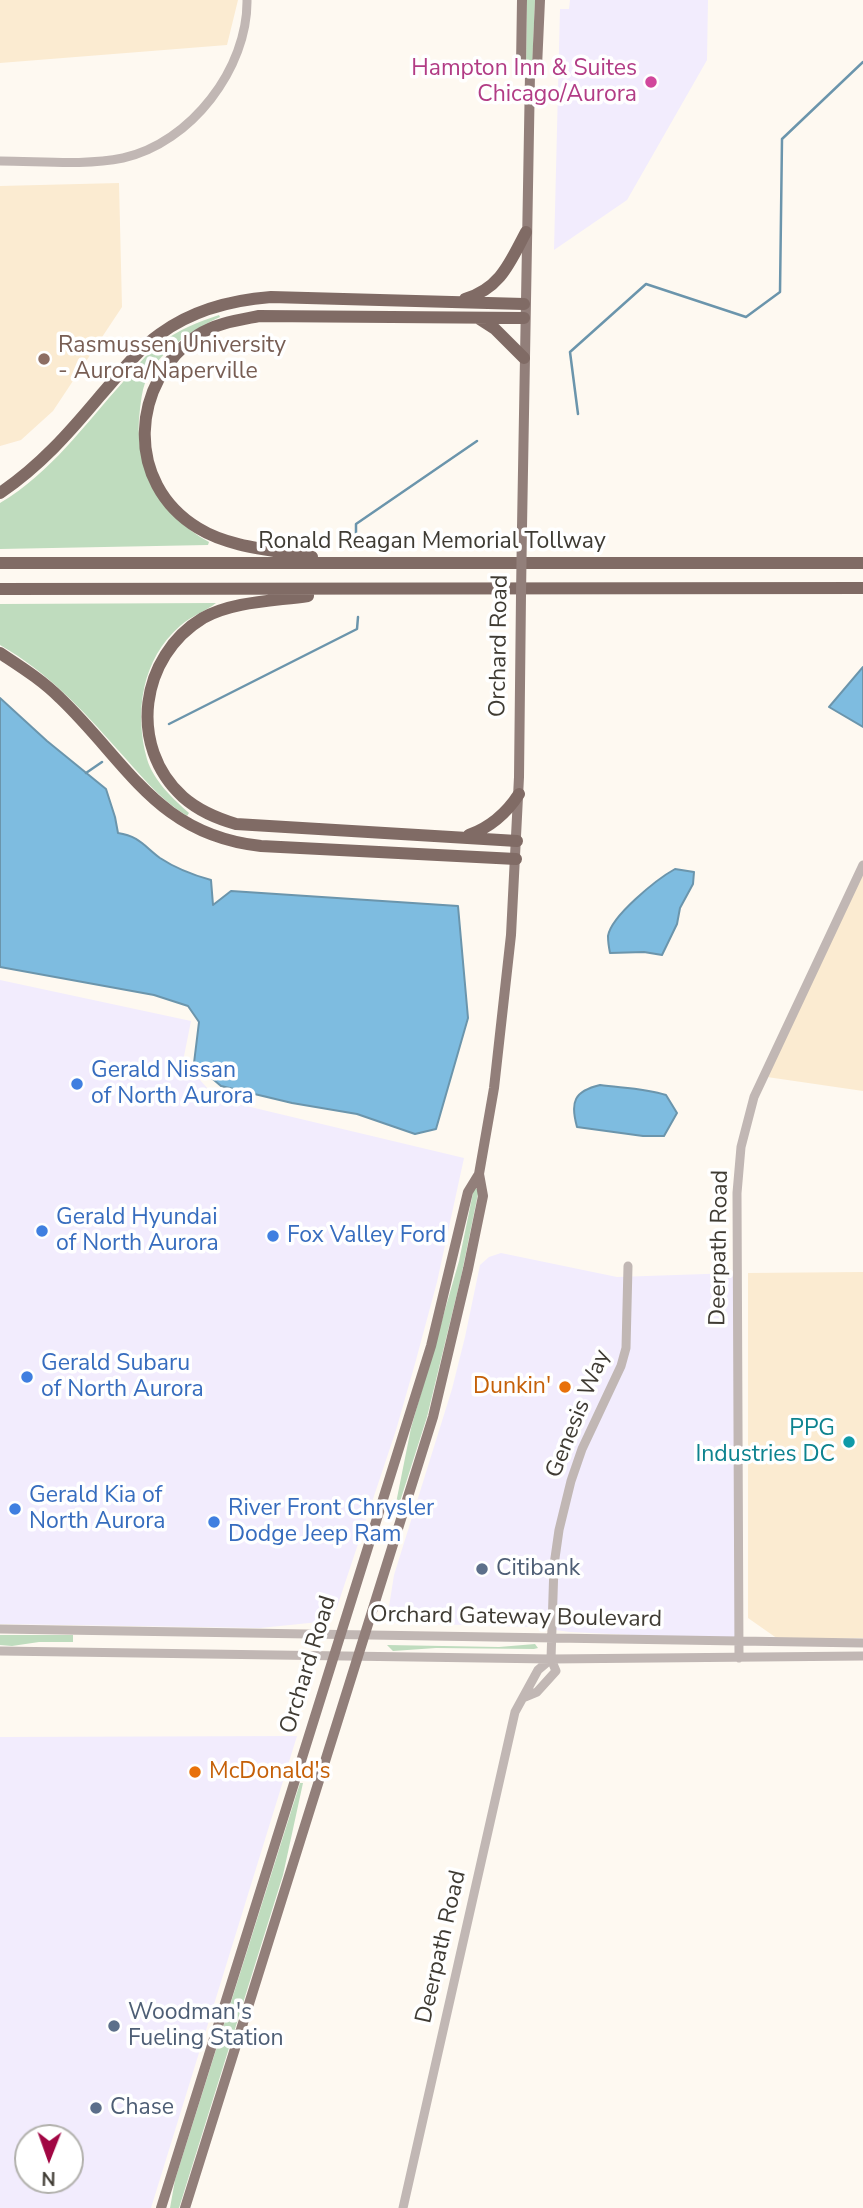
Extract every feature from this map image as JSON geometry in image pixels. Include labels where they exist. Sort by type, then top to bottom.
[{"type":"highway","points":[[458,300],[474,296],[494,285],[503,275],[526,232]]},
{"type":"highway","points":[[0,493],[28,474],[49,455],[144,346],[179,321],[198,313],[271,297],[458,300],[524,304]]},
{"type":"highway","points":[[343,562],[214,537],[178,512],[159,487],[148,459],[145,416],[157,380],[175,356],[201,333],[218,325],[259,316],[524,318]]},
{"type":"highway","points":[[478,318],[495,329],[524,358]]},
{"type":"highway","name":"Ronald Reagan Memorial Tollway","points":[[0,563],[863,563]]},
{"type":"highway","name":"Ronald Reagan Memorial Tollway","points":[[0,589],[863,588]]},
{"type":"highway","points":[[357,590],[226,609],[206,616],[190,627],[166,651],[152,681],[147,718],[154,754],[169,782],[181,795],[212,816],[236,824],[517,841]]},
{"type":"highway","points":[[0,653],[29,671],[62,699],[153,799],[173,816],[205,834],[261,846],[516,859]]},
{"type":"highway","points":[[461,838],[490,826],[511,806],[519,794]]},
{"type":"main road","name":"Orchard Road","points":[[522,0],[521,66],[530,74]]},
{"type":"main road","name":"Orchard Road","points":[[161,2208],[430,1346],[468,1192],[479,1174],[491,1112],[504,1012],[517,841],[524,304],[530,74],[537,67],[540,0]]},
{"type":"main road","name":"Orchard Road","points":[[185,2208],[433,1417],[483,1196],[479,1174]]},
{"type":"street","points":[[0,161],[87,162],[125,158],[166,140],[191,122],[209,102],[230,69],[247,18],[247,0]]},
{"type":"street","name":"Deerpath Road","points":[[738,1658],[737,1193],[741,1147],[754,1097],[863,865]]},
{"type":"street","name":"Genesis Way","points":[[551,1660],[554,1565],[559,1530],[582,1449],[621,1366],[626,1348],[628,1266]]},
{"type":"street","name":"Orchard Gateway Boulevard","points":[[0,1629],[863,1643]]},
{"type":"street","name":"Orchard Gateway Boulevard","points":[[0,1651],[551,1660],[863,1657]]},
{"type":"street","points":[[525,1697],[537,1692],[556,1671],[551,1660]]},
{"type":"street","name":"Deerpath Road","points":[[402,2208],[516,1712],[529,1683],[538,1670],[551,1660]]},
{"type":"shaded area","points":[[0,0],[238,0],[227,45],[0,63]]},
{"type":"shaded area","points":[[570,0],[708,0],[707,60],[627,200],[554,250],[560,9],[569,9]]},
{"type":"shaded area","name":"Rasmussen University - Aurora/Naperville","points":[[119,183],[122,307],[53,411],[21,440],[0,446],[0,186]]},
{"type":"shaded area","points":[[863,873],[863,1091],[767,1077]]},
{"type":"shaded area","points":[[0,980],[191,1021],[183,1061],[217,1099],[464,1158],[437,1282],[396,1430],[337,1607],[329,1621],[260,1628],[0,1624]]},
{"type":"shaded area","points":[[501,1253],[617,1277],[735,1273],[736,1640],[570,1632],[534,1627],[394,1623],[388,1613],[394,1575],[452,1389],[480,1265],[489,1257]]},
{"type":"shaded area","points":[[863,1272],[863,1638],[778,1639],[748,1618],[748,1273]]},
{"type":"shaded area","points":[[297,1736],[151,2208],[0,2208],[0,1737]]},
{"type":"green space","points":[[527,0],[535,0],[532,69],[526,69]]},
{"type":"green space","points":[[219,315],[220,317],[176,344],[157,362],[145,383],[140,409],[140,450],[153,487],[176,518],[209,542],[208,545],[0,549],[0,503],[51,463],[156,347],[181,330]]},
{"type":"green space","points":[[216,603],[184,622],[167,639],[149,670],[144,687],[141,723],[147,759],[164,789],[189,813],[187,816],[167,802],[150,785],[63,692],[0,645],[0,604]]},
{"type":"green space","points":[[474,1188],[479,1189],[461,1277],[427,1417],[396,1514],[394,1513],[411,1428],[459,1261]]},
{"type":"green space","points":[[0,1635],[73,1635],[73,1642],[0,1645]]},
{"type":"green space","points":[[535,1644],[538,1648],[436,1648],[393,1651],[387,1645],[499,1647]]},
{"type":"green space","points":[[300,1783],[303,1783],[283,1875],[179,2208],[170,2208],[175,2180]]},
{"type":"water","points":[[863,667],[863,727],[829,707]]},
{"type":"water","points":[[0,698],[106,789],[118,833],[136,839],[172,865],[211,880],[213,905],[231,891],[458,906],[468,1018],[436,1129],[415,1134],[357,1114],[292,1103],[221,1086],[194,1063],[199,1022],[188,1006],[154,995],[0,967]]},
{"type":"water","points":[[675,869],[694,872],[693,884],[680,908],[677,924],[662,955],[644,952],[610,953],[608,936],[617,918],[647,889]]},
{"type":"water","points":[[600,1085],[666,1095],[677,1113],[664,1136],[643,1136],[577,1127],[574,1111],[576,1099],[584,1091]]},
{"type":"waterway","points":[[578,414],[570,352],[646,284],[746,317],[780,292],[782,139],[863,62]]},
{"type":"waterway","points":[[356,544],[356,524],[477,441]]},
{"type":"waterway","points":[[169,724],[357,629],[358,617]]},
{"type":"waterway","points":[[86,773],[102,762]]},
{"type":"place","name":"Hampton Inn & Suites Chicago/Aurora","points":[[651,82]]},
{"type":"place","name":"Rasmussen University - Aurora/Naperville","points":[[44,359]]},
{"type":"place","name":"Gerald Nissan of North Aurora","points":[[77,1084]]},
{"type":"place","name":"Gerald Hyundai of North Aurora","points":[[42,1231]]},
{"type":"place","name":"Fox Valley Ford","points":[[273,1236]]},
{"type":"place","name":"Gerald Subaru of North Aurora","points":[[27,1377]]},
{"type":"place","name":"Dunkin'","points":[[565,1387]]},
{"type":"place","name":"PPG Industries DC","points":[[849,1442]]},
{"type":"place","name":"Gerald Kia of North Aurora","points":[[15,1509]]},
{"type":"place","name":"River Front Chrysler Dodge Jeep Ram","points":[[214,1522]]},
{"type":"place","name":"Citibank","points":[[482,1569]]},
{"type":"place","name":"McDonald's","points":[[195,1772]]},
{"type":"place","name":"Woodman's Fueling Station","points":[[114,2026]]},
{"type":"place","name":"Chase","points":[[96,2108]]}]
